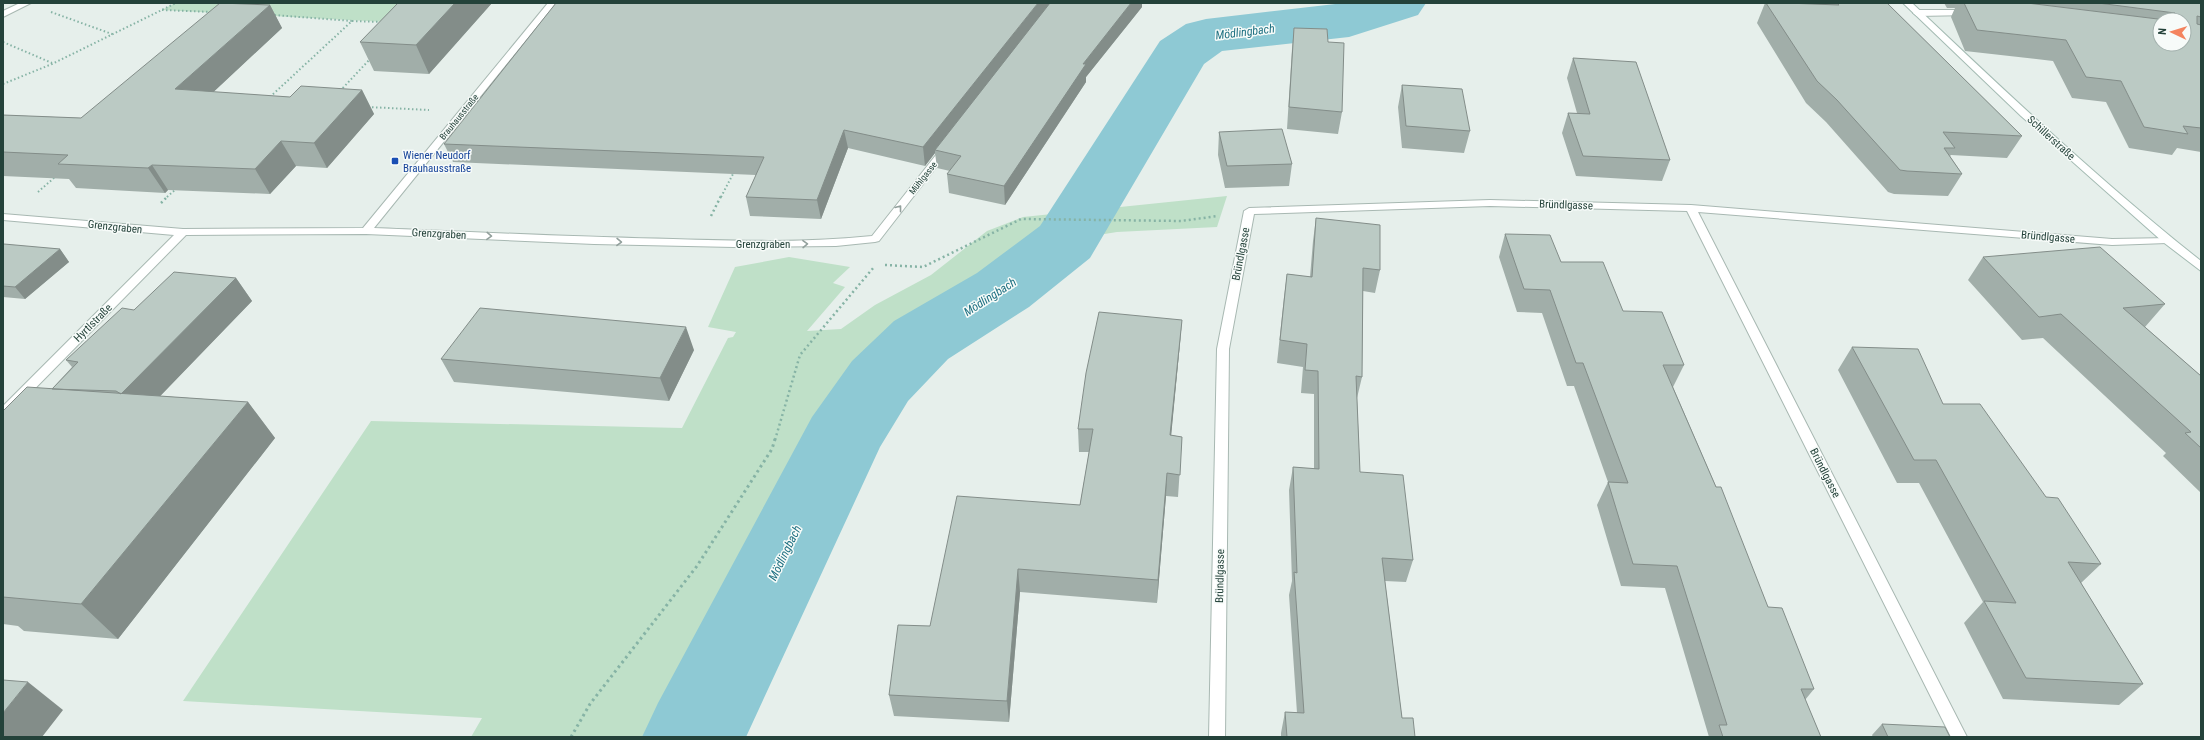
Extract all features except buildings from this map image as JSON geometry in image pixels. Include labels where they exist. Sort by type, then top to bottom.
[{"type":"street","points":[[3,14],[27,3]]},
{"type":"street","name":"Brauhausstraße","points":[[366,230],[552,3]]},
{"type":"street","name":"Schillerstraße","points":[[1907,3],[2024,114],[2167,240],[2201,267]]},
{"type":"street","points":[[1917,13],[1976,14]]},
{"type":"street","name":"Mühlgasse","points":[[875,239],[954,138]]},
{"type":"street","name":"Bründlgasse","points":[[1217,737],[1223,349],[1249,211],[1490,203],[1691,208],[2112,242],[2167,240]]},
{"type":"street","name":"Bründlgasse","points":[[1691,208],[1959,737]]},
{"type":"street","name":"Grenzgraben","points":[[6,217],[183,232],[366,230],[594,241],[697,243],[836,243],[875,239]]},
{"type":"street","name":"Hyrtlstraße","points":[[3,414],[183,232]]},
{"type":"path","points":[[27,3],[112,34]]},
{"type":"path","points":[[3,84],[52,64],[176,3]]},
{"type":"path","points":[[162,10],[217,12]]},
{"type":"path","points":[[270,15],[390,23]]},
{"type":"path","points":[[274,101],[268,100],[352,20]]},
{"type":"path","points":[[3,42],[52,64]]},
{"type":"path","points":[[338,93],[375,54]]},
{"type":"path","points":[[367,107],[462,112]]},
{"type":"path","points":[[697,243],[737,166]]},
{"type":"path","points":[[6,217],[61,172]]},
{"type":"path","points":[[733,173],[740,173]]},
{"type":"path","points":[[134,229],[179,186]]},
{"type":"path","points":[[884,265],[923,267],[1021,219],[1038,218],[1181,222],[1249,211]]},
{"type":"path","points":[[571,737],[590,704],[697,566],[772,449],[800,355],[876,264]]},
{"type":"green space","points":[[175,3],[424,3],[405,23],[162,10]]},
{"type":"green space","points":[[1227,196],[1217,227],[1117,232],[1061,241],[1003,290],[918,339],[880,381],[836,440],[685,737],[471,737],[482,718],[183,701],[371,421],[682,428],[728,338],[733,337],[736,332],[708,327],[735,267],[789,257],[850,267],[833,283],[845,287],[807,331],[841,329],[875,305],[931,275],[987,231],[1023,217]]},
{"type":"waterway","name":"Mödlingbach","points":[[694,737],[842,439],[880,381],[921,340],[1003,290],[1065,242],[1181,53],[1206,36],[1349,20],[1399,3]]},
{"type":"place","name":"Wiener Neudorf Brauhausstraße","points":[[395,161]]}]
